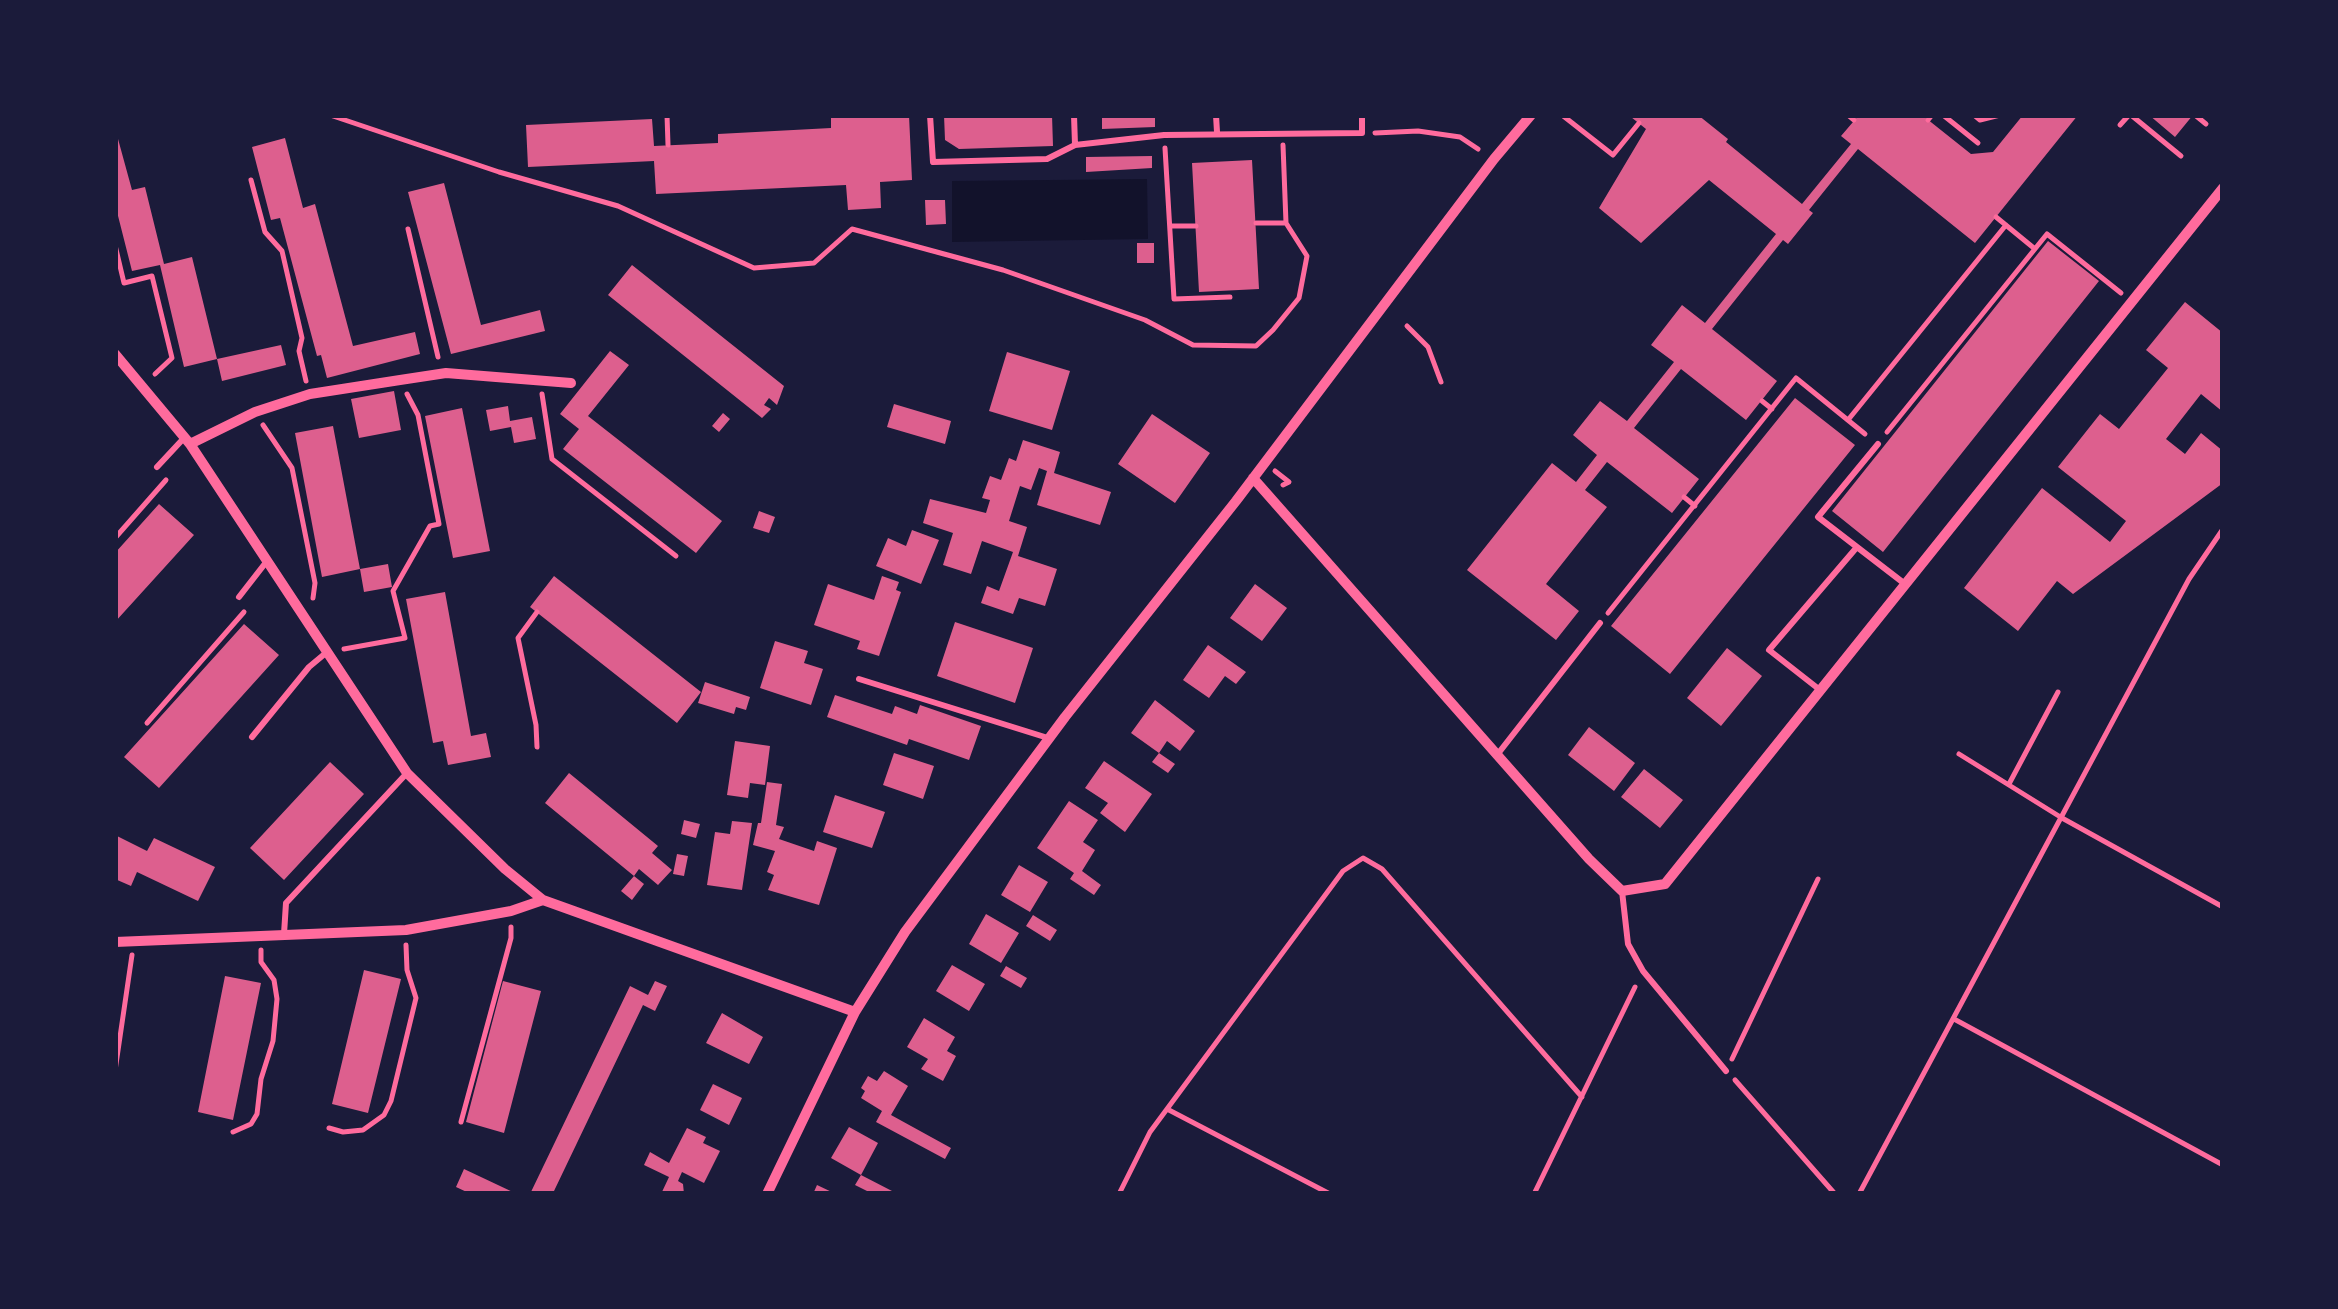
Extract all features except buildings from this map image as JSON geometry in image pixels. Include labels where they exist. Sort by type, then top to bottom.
[{"type":"street","points":[[767,1194],[856,1012],[905,932],[1049,738],[1531,115]]},
{"type":"street","points":[[1253,478],[1589,859],[1622,891],[1665,884],[2223,188]]},
{"type":"street","points":[[115,354],[187,440],[406,773],[505,868],[544,900],[856,1012]]},
{"type":"street","points":[[187,440],[310,394],[436,374],[570,383]]},
{"type":"street","points":[[115,942],[406,930],[510,911],[544,900]]},
{"type":"lane","points":[[930,115],[933,162],[1048,158],[1075,145],[1164,135],[1362,133],[1362,115]]},
{"type":"lane","points":[[1074,115],[1075,145]]},
{"type":"lane","points":[[1216,115],[1216,132]]},
{"type":"lane","points":[[156,467],[187,440]]},
{"type":"lane","points":[[1878,444],[1818,517],[1906,585]]},
{"type":"lane","points":[[1821,690],[1769,650],[1857,547]]},
{"type":"lane","points":[[239,597],[268,560]]},
{"type":"lane","points":[[1497,755],[1600,623]]},
{"type":"lane","points":[[252,736],[327,652]]},
{"type":"lane","points":[[859,680],[1049,738]]},
{"type":"lane","points":[[284,934],[286,903],[406,773]]},
{"type":"lane","points":[[1622,891],[1628,944],[1643,970],[1726,1071]]},
{"type":"path","points":[[330,115],[499,172],[618,206],[754,268],[814,263],[852,229],[1004,270],[1145,320],[1194,345],[1256,346],[1299,298],[1308,256],[1286,223],[1282,132]]},
{"type":"path","points":[[666,115],[668,145]]},
{"type":"path","points":[[1562,115],[1613,156],[1639,123]]},
{"type":"path","points":[[1848,115],[1854,120]]},
{"type":"path","points":[[1943,115],[1978,143]]},
{"type":"path","points":[[1974,115],[1980,120],[2000,115]]},
{"type":"path","points":[[2120,125],[2130,115],[2181,156]]},
{"type":"path","points":[[2195,115],[2206,124]]},
{"type":"path","points":[[1362,133],[1418,131],[1460,137],[1478,149]]},
{"type":"path","points":[[1164,135],[1174,299],[1230,297]]},
{"type":"path","points":[[251,180],[266,232],[282,252],[310,394]]},
{"type":"path","points":[[1996,217],[2035,249]]},
{"type":"path","points":[[1256,222],[1286,223]]},
{"type":"path","points":[[1848,420],[2006,225]]},
{"type":"path","points":[[1170,226],[1196,226]]},
{"type":"path","points":[[408,229],[439,350],[436,374]]},
{"type":"path","points":[[1600,623],[1796,378],[1878,444],[2047,234],[2133,303]]},
{"type":"path","points":[[115,246],[124,283],[152,276],[172,358],[142,386]]},
{"type":"path","points":[[1406,326],[1428,347],[1440,382]]},
{"type":"path","points":[[327,652],[405,638],[393,591],[430,526],[439,524],[418,415],[400,380]]},
{"type":"path","points":[[540,382],[552,460],[676,556]]},
{"type":"path","points":[[1762,401],[1772,409]]},
{"type":"path","points":[[255,412],[292,468],[314,583],[309,626]]},
{"type":"path","points":[[115,538],[167,479]]},
{"type":"path","points":[[1684,497],[1695,506]]},
{"type":"path","points":[[1859,1194],[2189,580],[2223,529]]},
{"type":"path","points":[[147,722],[252,604]]},
{"type":"path","points":[[537,612],[518,638],[537,746]]},
{"type":"path","points":[[2008,784],[2058,692]]},
{"type":"path","points":[[1958,754],[2062,818],[2223,906]]},
{"type":"path","points":[[1119,1194],[1150,1132],[1343,871],[1363,858],[1382,869],[1582,1097]]},
{"type":"path","points":[[1818,879],[1726,1071],[1836,1194]]},
{"type":"path","points":[[460,1122],[511,938],[510,911]]},
{"type":"path","points":[[328,1128],[343,1132],[362,1130],[384,1114],[391,1100],[416,998],[408,970],[406,930]]},
{"type":"path","points":[[233,1132],[251,1124],[256,1114],[261,1078],[274,1040],[277,999],[274,980],[261,962],[260,936]]},
{"type":"path","points":[[115,1071],[134,941]]},
{"type":"path","points":[[1534,1194],[1643,970]]},
{"type":"path","points":[[1954,1019],[2223,1165]]},
{"type":"path","points":[[1167,1109],[1330,1194]]},
{"type":"shaded area","points":[[1147,179],[1148,239],[952,242],[952,181]]}]
